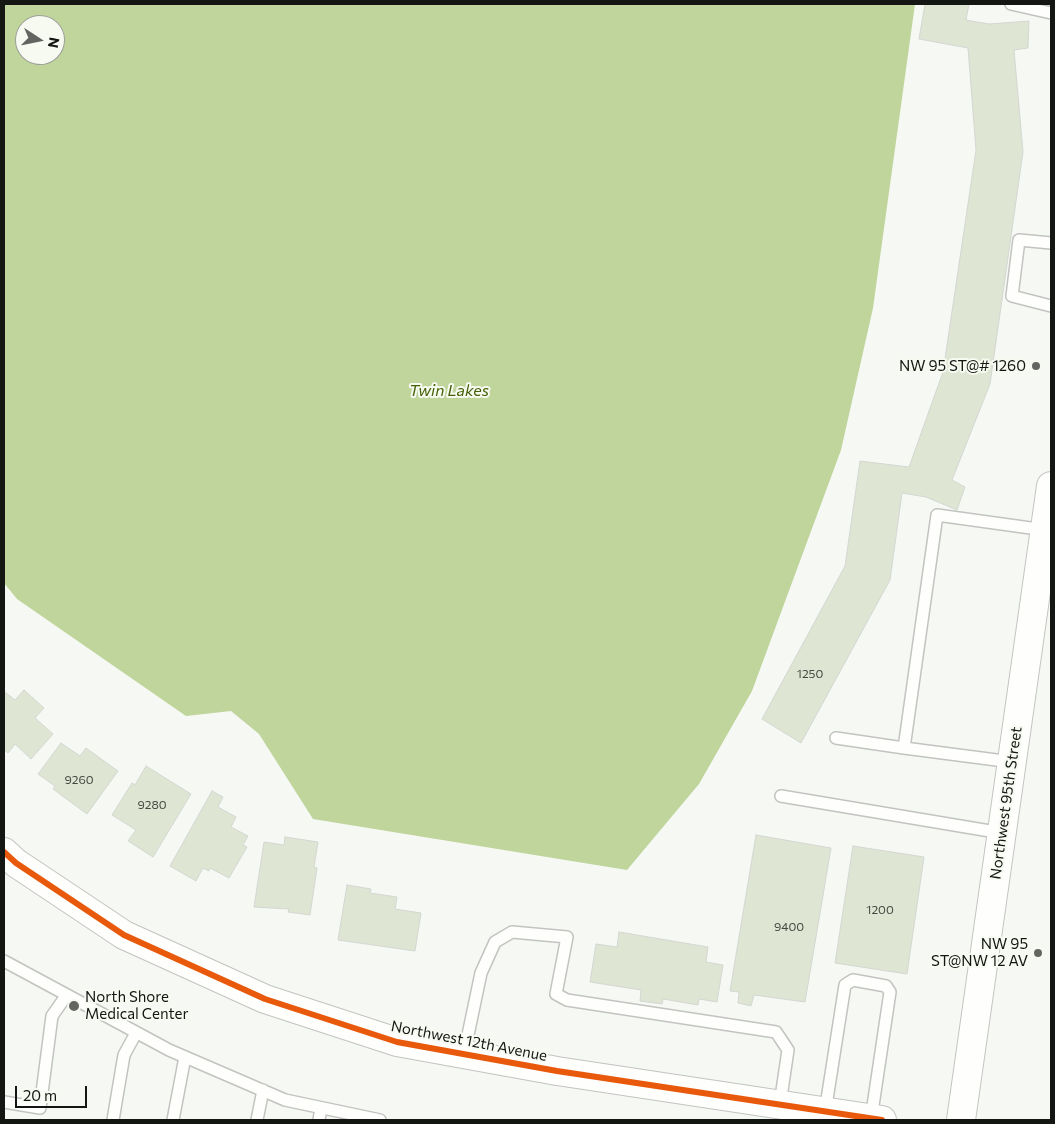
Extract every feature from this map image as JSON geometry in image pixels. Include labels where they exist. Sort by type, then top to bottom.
[{"type":"street","name":"Northwest 95th Street","points":[[961,1120],[1051,486]]},
{"type":"street","name":"Northwest 12th Avenue","points":[[4,852],[16,863],[124,935],[265,999],[397,1042],[876,1119]]},
{"type":"lane","points":[[1011,4],[1051,13]]},
{"type":"lane","points":[[1051,244],[1020,240],[1012,296],[1051,306]]},
{"type":"lane","points":[[904,748],[937,515],[1045,530]]},
{"type":"lane","points":[[836,738],[1012,762]]},
{"type":"lane","points":[[781,796],[1002,833]]},
{"type":"lane","points":[[464,1054],[481,973],[495,942],[512,932],[567,937],[556,994],[568,1000],[776,1032],[788,1050],[780,1105]]},
{"type":"lane","points":[[4,961],[136,1033],[185,1057],[285,1100],[380,1120]]},
{"type":"lane","points":[[825,1112],[846,985],[853,980],[886,986],[890,992],[876,1119]]},
{"type":"lane","points":[[4,1102],[40,1108],[52,1016],[66,996]]},
{"type":"lane","points":[[113,1120],[124,1055],[136,1033]]},
{"type":"lane","points":[[173,1120],[185,1057]]},
{"type":"lane","points":[[257,1120],[263,1090]]},
{"type":"lane","points":[[319,1120],[321,1108]]},
{"type":"water","name":"Twin Lakes","points":[[4,4],[915,4],[873,308],[841,450],[752,691],[699,784],[627,870],[313,819],[259,734],[231,711],[186,716],[17,599],[4,583]]},
{"type":"building","points":[[925,4],[969,4],[966,20],[989,24],[1029,21],[1028,48],[1014,50],[1023,152],[990,384],[952,480],[965,487],[957,510],[926,497],[902,493],[890,580],[801,743],[762,719],[845,566],[860,461],[909,467],[943,372],[976,150],[968,48],[919,39]]},
{"type":"building","points":[[24,690],[44,708],[35,718],[53,734],[31,759],[15,744],[8,753],[4,749],[4,694],[5,692],[15,700]]},
{"type":"building","points":[[61,743],[80,756],[86,748],[118,771],[87,814],[53,789],[55,786],[38,774]]},
{"type":"building","points":[[146,766],[191,794],[153,857],[128,841],[136,830],[112,815],[132,783],[135,785]]},
{"type":"building","points":[[212,791],[223,797],[218,807],[236,817],[231,827],[248,836],[243,845],[247,847],[229,878],[210,868],[209,871],[203,868],[196,881],[170,866]]},
{"type":"building","points":[[756,835],[831,848],[805,1002],[754,995],[751,1006],[738,1003],[739,992],[730,991]]},
{"type":"building","points":[[285,837],[318,842],[314,867],[317,868],[310,915],[288,912],[289,909],[254,907],[264,842],[284,845]]},
{"type":"building","points":[[853,846],[924,857],[907,974],[835,963]]},
{"type":"building","points":[[347,885],[371,889],[370,893],[397,897],[395,909],[421,913],[415,951],[338,940]]},
{"type":"building","points":[[619,932],[708,947],[706,962],[723,965],[717,1002],[699,999],[698,1005],[663,999],[662,1004],[640,1001],[641,990],[590,982],[596,944],[617,947]]},
{"type":"cycle path","points":[[4,852],[16,863],[124,935],[265,999],[397,1042],[557,1071],[882,1120]]},
{"type":"place","name":"NW 95 ST@# 1260","points":[[1036,366]]},
{"type":"place","name":"NW 95 ST@NW 12 AV","points":[[1038,953]]},
{"type":"place","name":"North Shore Medical Center","points":[[74,1006]]}]
